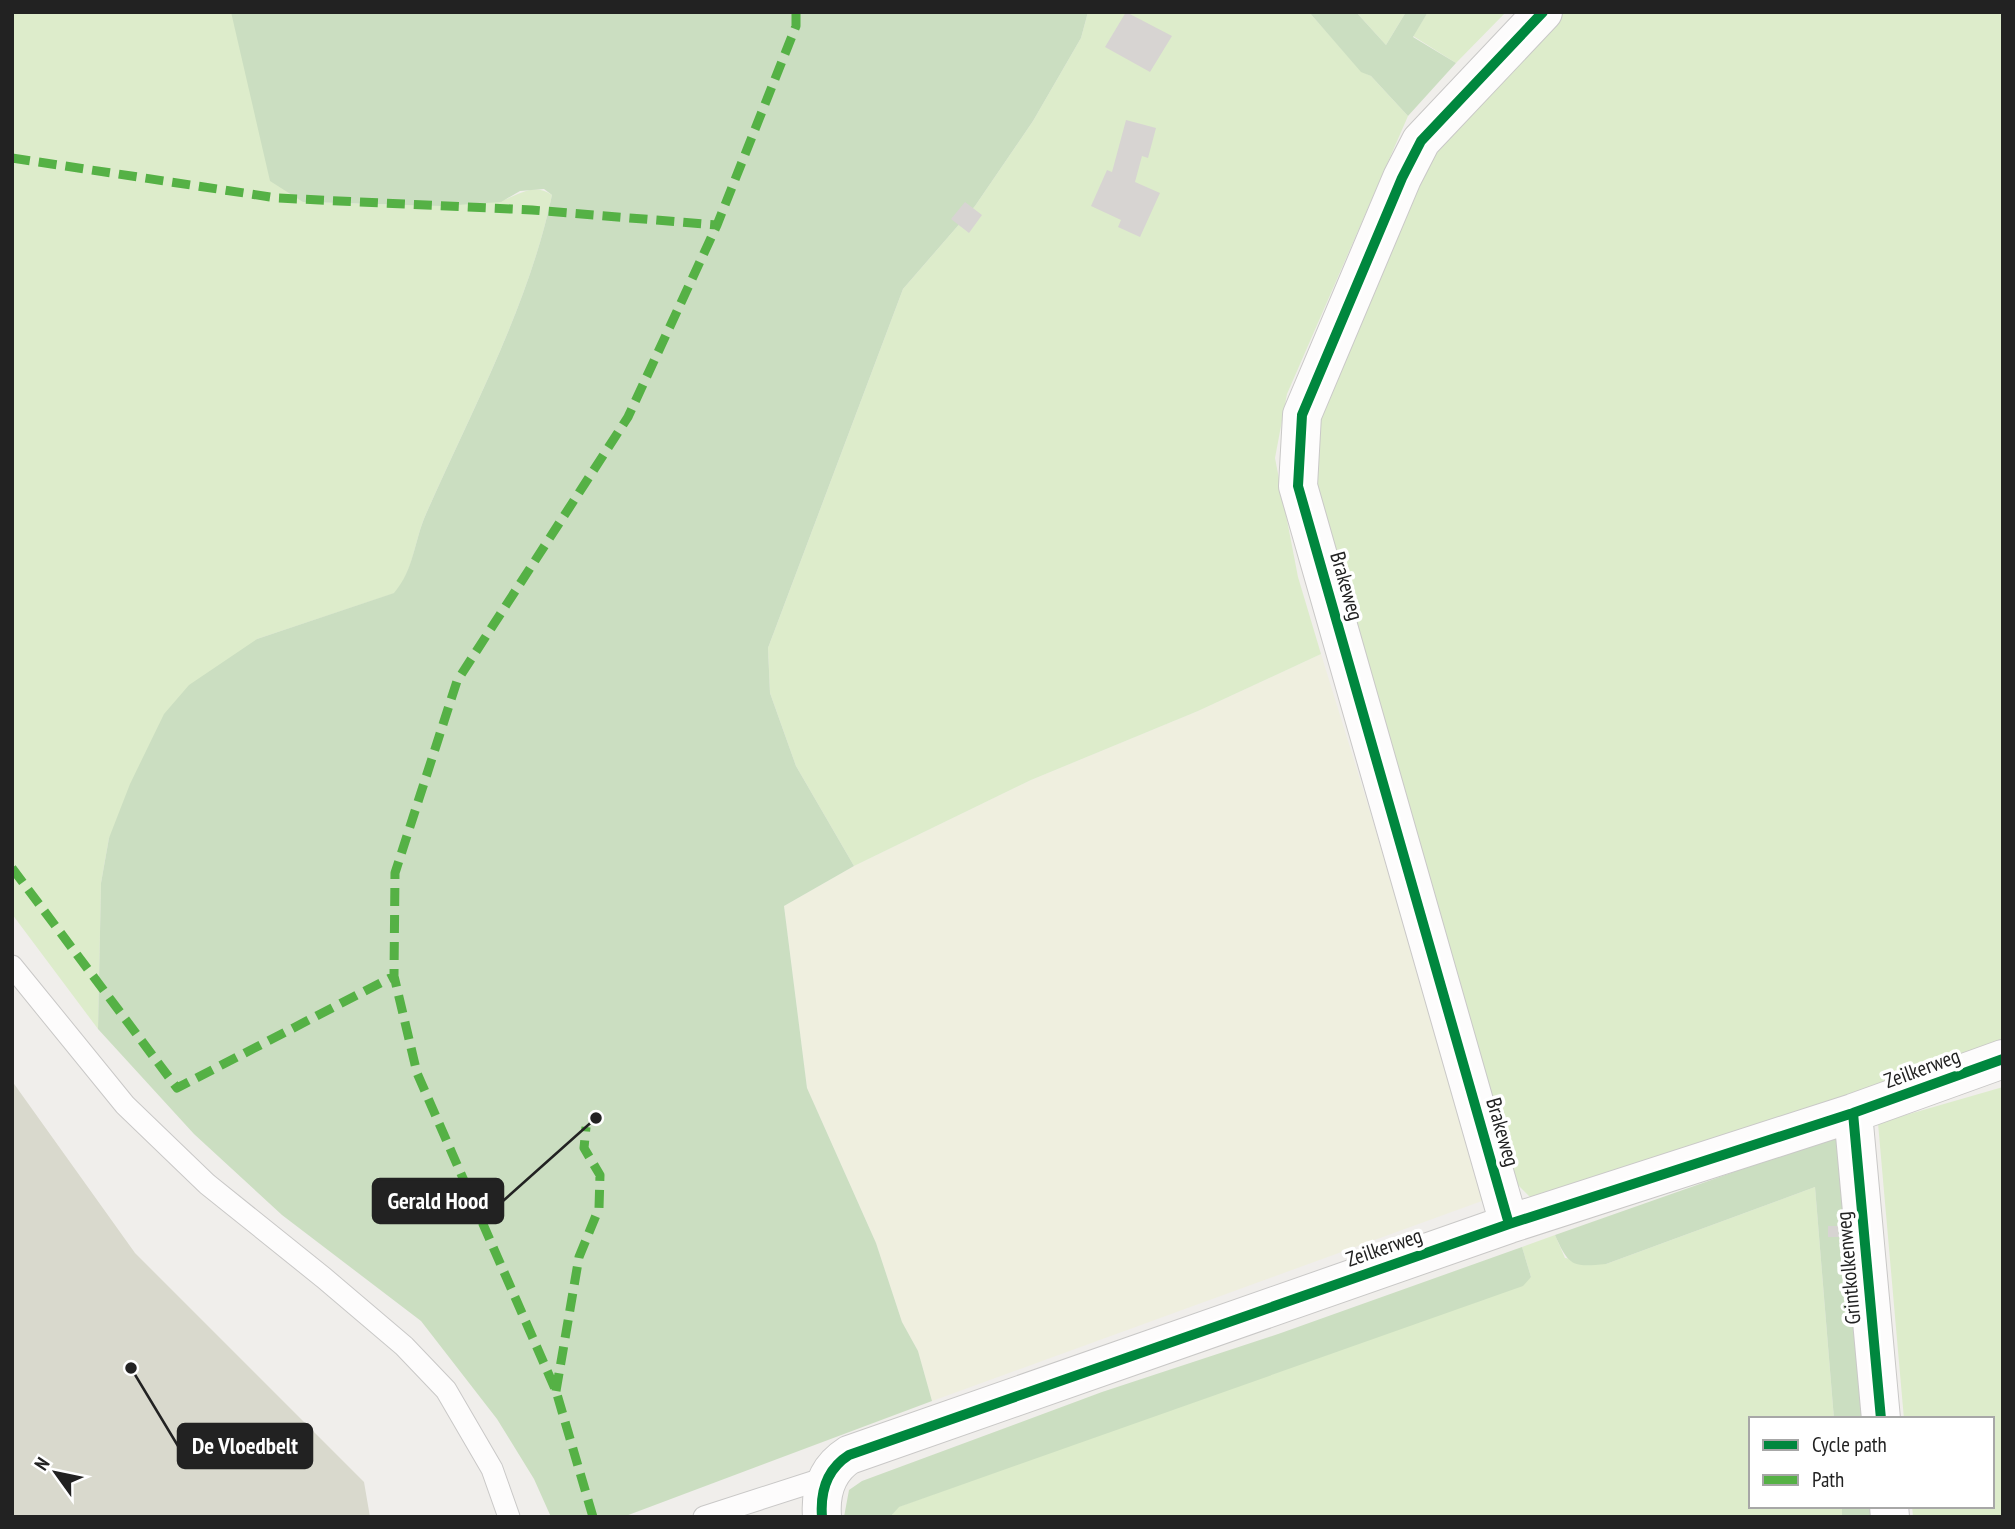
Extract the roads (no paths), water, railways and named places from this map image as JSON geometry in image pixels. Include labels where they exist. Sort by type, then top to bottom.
[{"type":"street","name":"Brakeweg","points":[[1509,1224],[1298,486],[1298,459],[1302,415],[1402,178],[1421,141],[1543,12]]},
{"type":"street","name":"Zeilkerweg","points":[[828,1477],[836,1464],[849,1455],[1509,1224],[1853,1113],[2003,1059]]},
{"type":"street","name":"Grintkolkenweg","points":[[1853,1113],[1881,1417]]},
{"type":"street","points":[[822,1517],[821,1503],[828,1477]]},
{"type":"lane","points":[[12,965],[134,1114],[207,1184],[404,1346],[446,1390],[492,1469],[509,1517]]},
{"type":"lane","points":[[704,1517],[828,1477]]},
{"type":"place","name":"Gerald Hood","points":[[596,1118]]},
{"type":"place","name":"De Vloedbelt","points":[[131,1368]]}]
